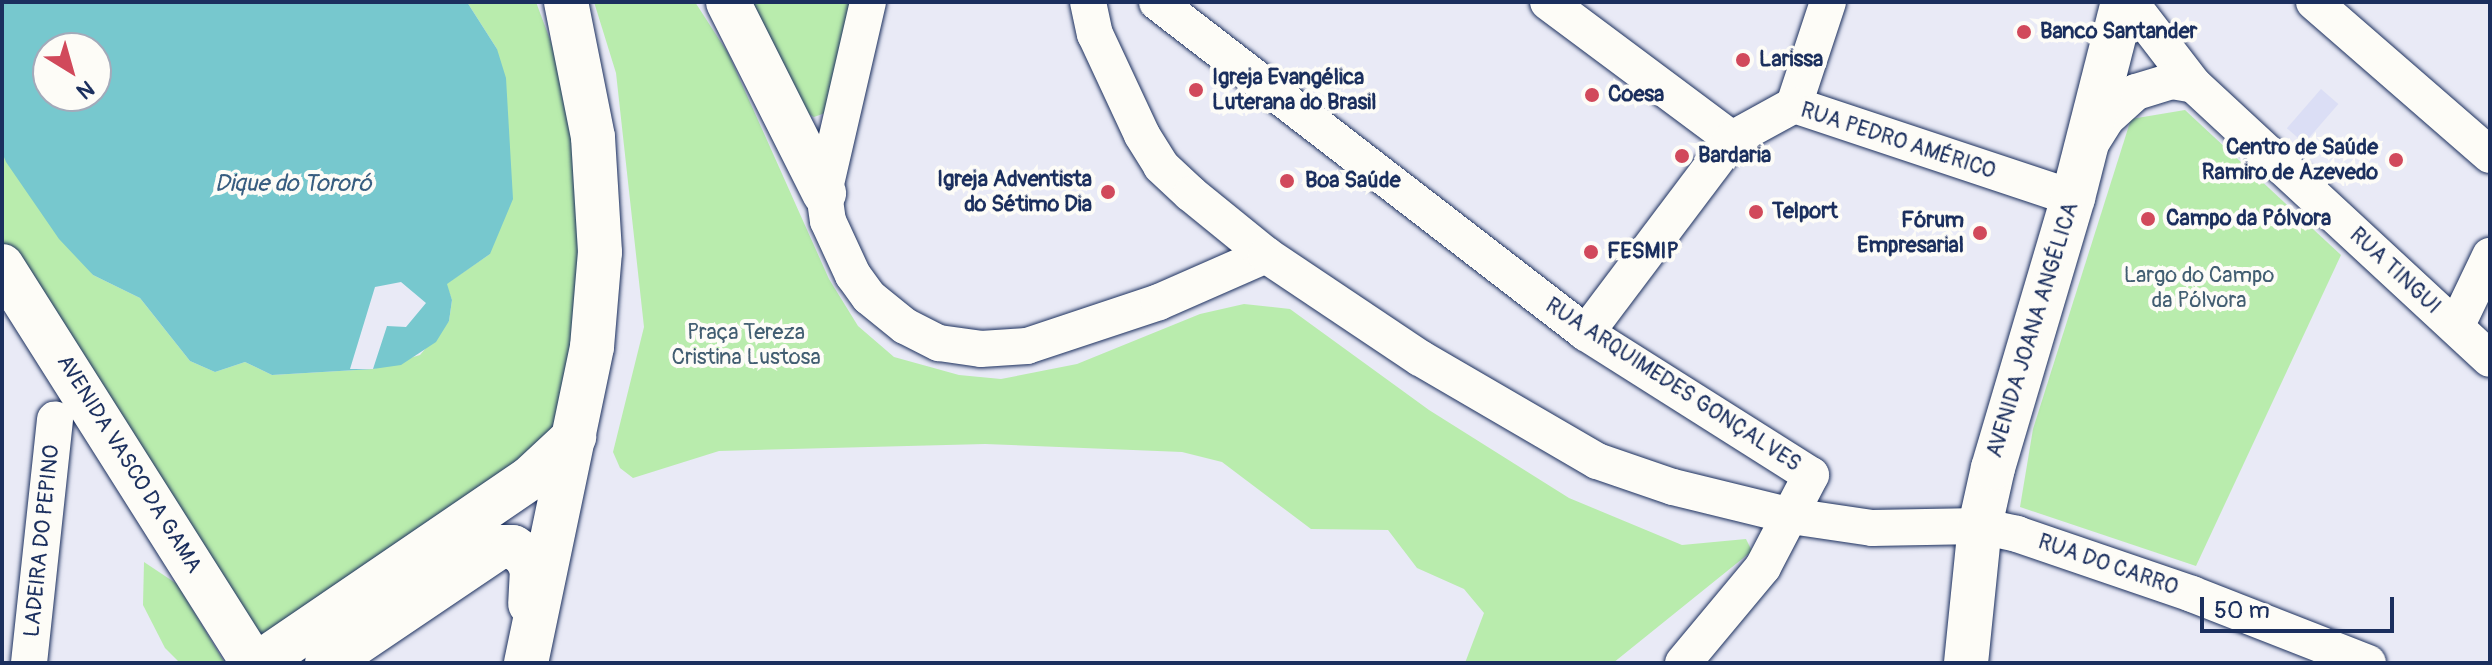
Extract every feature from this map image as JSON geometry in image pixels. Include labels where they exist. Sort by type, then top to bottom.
[{"type":"main road","points":[[527,657],[592,347],[600,252],[593,137],[566,2]]},
{"type":"main road","points":[[728,2],[824,193]]},
{"type":"main road","name":"AVENIDA JOANA ANGÉLICA","points":[[1966,663],[1980,526],[2073,198],[2123,2]]},
{"type":"main road","name":"AVENIDA VASCO DA GAMA","points":[[2,266],[256,663]]},
{"type":"main road","points":[[256,663],[529,479],[574,437]]},
{"type":"main road","points":[[327,663],[499,547],[513,547],[525,555],[532,569],[527,657]]},
{"type":"street","points":[[868,2],[824,193],[839,250],[869,297],[905,326],[928,337],[981,349],[1027,346],[1091,327],[1266,255]]},
{"type":"street","name":"RUA DO CARRO","points":[[1088,2],[1095,34],[1119,91],[1161,166],[1266,255],[1420,358],[1597,461],[1673,487],[1791,516],[1872,528],[1980,526],[2125,570],[2368,663]]},
{"type":"street","name":"RUA ARQUIMEDES GONÇALVES","points":[[1157,2],[1586,333],[1811,475],[1791,516]]},
{"type":"street","points":[[1548,2],[1732,139]]},
{"type":"street","points":[[1794,105],[1828,2]]},
{"type":"street","name":"RUA TINGUI","points":[[2130,2],[2194,85],[2490,359]]},
{"type":"street","points":[[2314,2],[2490,155]]},
{"type":"street","points":[[2085,152],[2107,118],[2136,92],[2172,81],[2194,85]]},
{"type":"street","name":"RUA PEDRO AMÉRICO","points":[[1586,333],[1732,139],[1794,105],[2073,198]]},
{"type":"street","points":[[2456,327],[2490,256]]},
{"type":"street","name":"LADEIRA DO PEPINO","points":[[29,663],[55,419]]},
{"type":"street","points":[[1683,663],[1743,596],[1791,516]]},
{"type":"shaded area","points":[[2321,89],[2338,104],[2304,143],[2287,128]]},
{"type":"green space","points":[[467,2],[536,2],[561,69],[589,199],[554,476],[262,652],[2,248],[2,152],[93,275],[140,298],[190,361],[215,372],[245,362],[272,375],[373,369],[420,355],[449,321],[452,300],[446,284],[490,254],[497,49]]},
{"type":"green space","name":"Praça Tereza Cristina Lustosa","points":[[594,2],[695,2],[728,53],[829,279],[858,326],[894,357],[959,375],[1001,379],[1077,364],[1200,314],[1244,304],[1290,309],[1429,410],[1569,498],[1682,545],[1746,539],[1752,551],[1613,663],[1465,663],[1484,613],[1464,589],[1417,568],[1388,530],[1311,529],[1222,462],[1182,452],[985,444],[719,451],[633,478],[620,468],[613,452],[644,327],[616,73]]},
{"type":"green space","points":[[741,2],[862,2],[828,112],[814,117],[803,111]]},
{"type":"green space","name":"Largo do Campo da Pólvora","points":[[2185,110],[2341,255],[2196,566],[2020,507],[2033,429],[2131,119]]},
{"type":"green space","points":[[144,562],[177,584],[225,663],[180,663],[165,648],[143,605]]},
{"type":"water","name":"Dique do Tororó","points":[[2,2],[467,2],[497,49],[506,78],[513,199],[490,254],[447,284],[452,300],[449,321],[436,342],[401,365],[272,375],[245,362],[215,372],[190,361],[140,298],[93,275],[59,239],[2,152]]},
{"type":"pier","points":[[401,282],[426,303],[406,327],[387,326],[373,369],[350,369],[375,287]]},
{"type":"place","name":"Banco Santander","points":[[2024,32]]},
{"type":"place","name":"Larissa","points":[[1743,60]]},
{"type":"place","name":"Igreja Evangélica Luterana do Brasil","points":[[1196,90]]},
{"type":"place","name":"Coesa","points":[[1592,95]]},
{"type":"place","name":"Bardaria","points":[[1682,156]]},
{"type":"place","name":"Centro de Saúde Ramiro de Azevedo","points":[[2396,160]]},
{"type":"place","name":"Boa Saúde","points":[[1287,181]]},
{"type":"place","name":"Igreja Adventista do Sétimo Dia","points":[[1108,192]]},
{"type":"place","name":"Telport","points":[[1756,212]]},
{"type":"place","name":"Campo da Pólvora","points":[[2148,219]]},
{"type":"place","name":"Fórum Empresarial","points":[[1980,233]]},
{"type":"place","name":"FESMIP","points":[[1591,252]]}]
